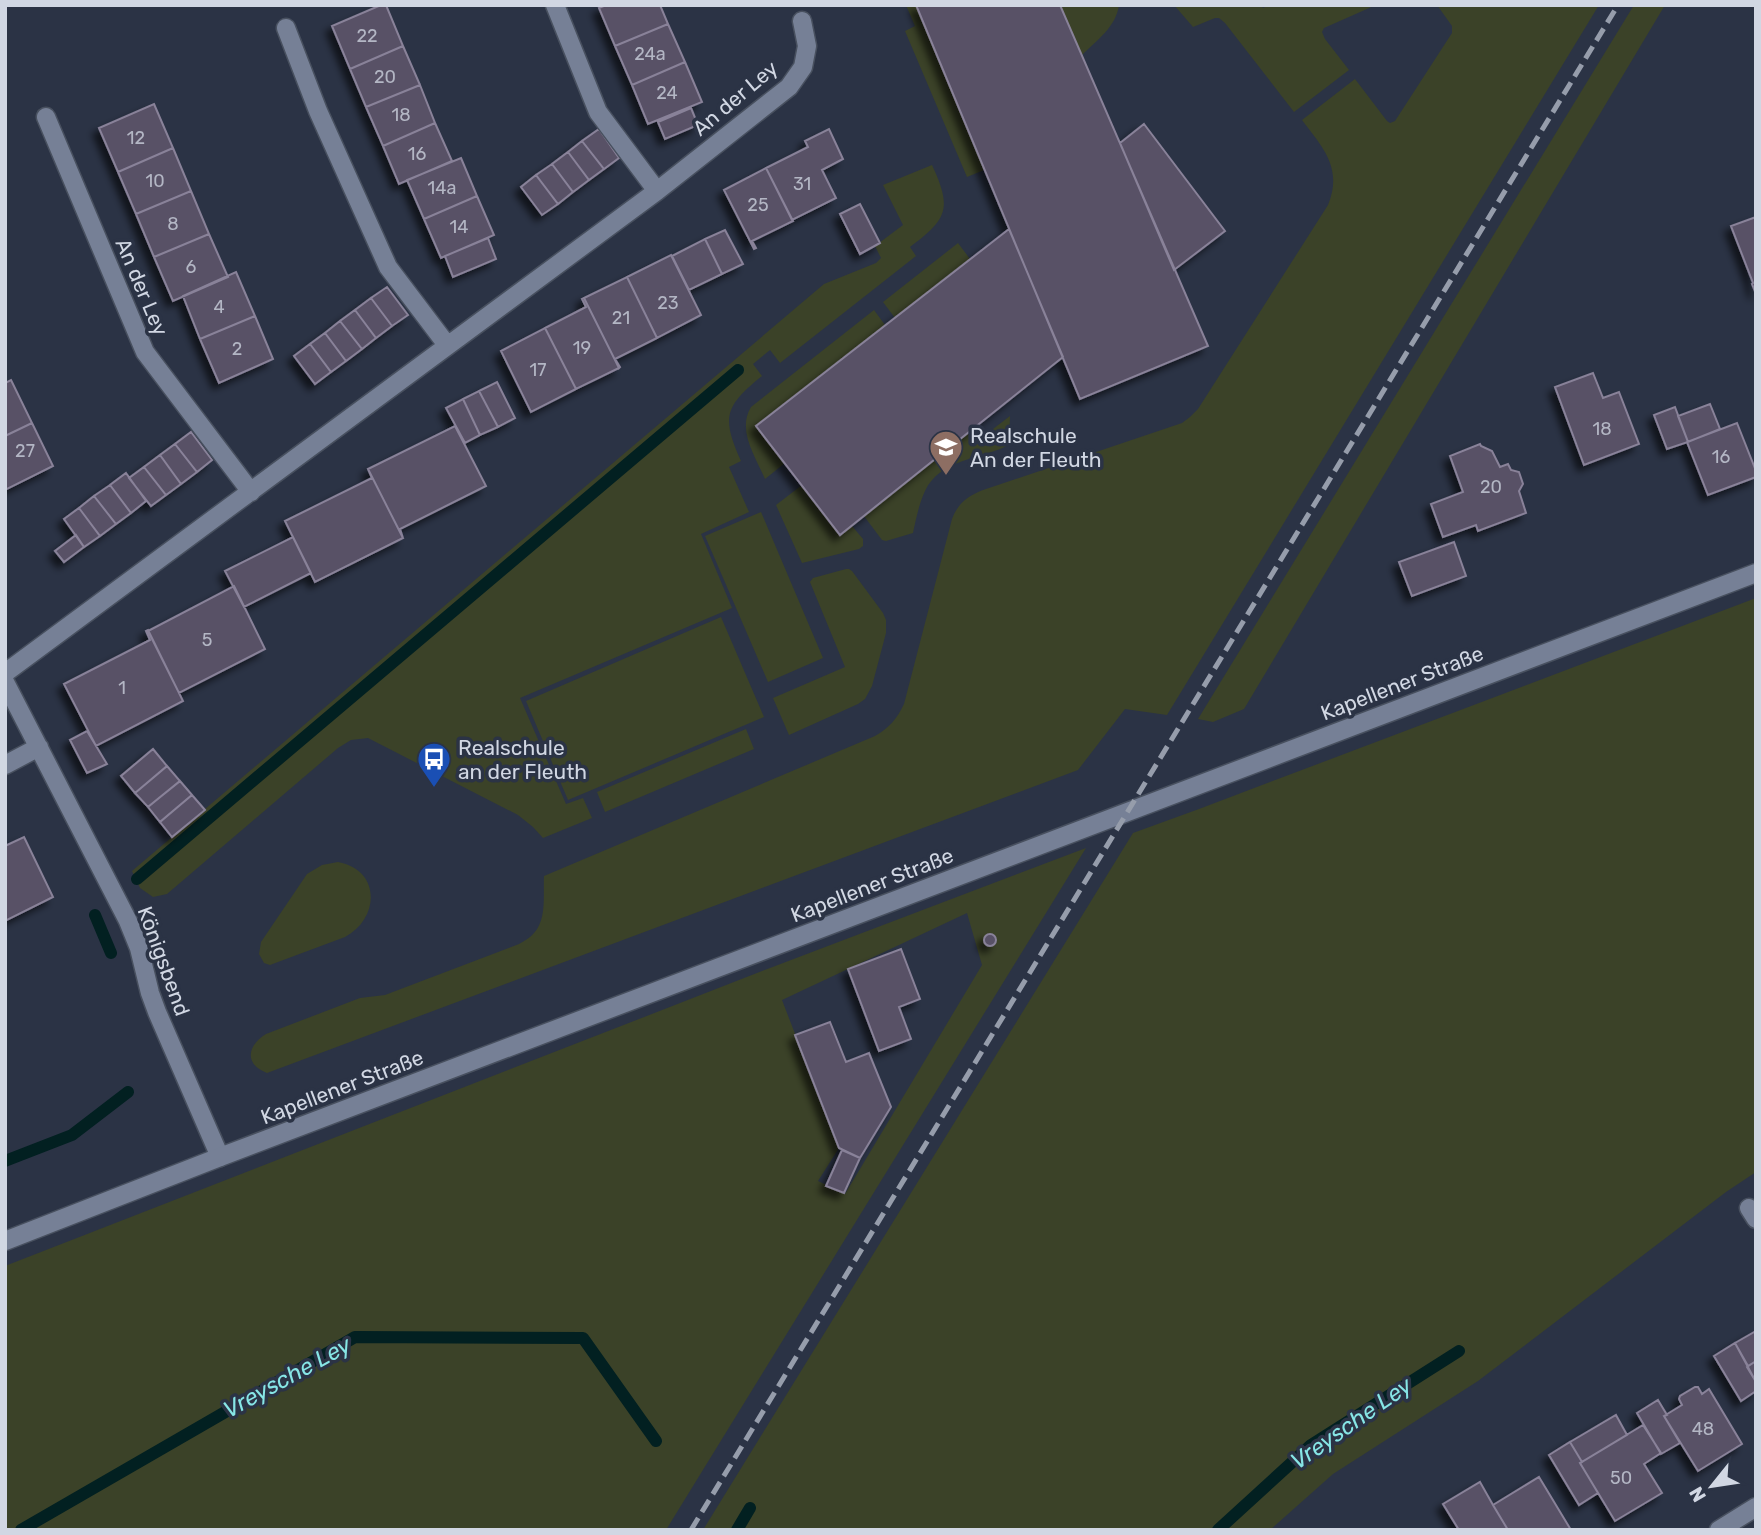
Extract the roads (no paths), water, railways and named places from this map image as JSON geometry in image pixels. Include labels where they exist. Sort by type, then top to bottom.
[{"type":"street","points":[[555,5],[598,112],[657,191]]},
{"type":"street","name":"An der Ley","points":[[5,673],[657,191],[789,87],[803,67],[807,47],[802,21]]},
{"type":"street","points":[[286,28],[318,111],[388,267],[447,345]]},
{"type":"street","name":"An der Ley","points":[[46,117],[145,352],[251,492]]},
{"type":"street","name":"Kapellener Straße","points":[[5,1241],[1756,573]]},
{"type":"street","name":"Königsbend","points":[[5,682],[128,921],[139,948],[157,1012],[220,1157]]},
{"type":"street","points":[[5,765],[39,747]]},
{"type":"street","points":[[1719,1530],[1756,1507]]},
{"type":"waterway","points":[[137,879],[738,370]]},
{"type":"waterway","points":[[95,915],[111,953]]},
{"type":"waterway","points":[[5,1161],[72,1135],[128,1092]]},
{"type":"waterway","name":"Vreysche Ley","points":[[21,1530],[355,1337],[583,1338],[656,1441]]},
{"type":"waterway","name":"Vreysche Ley","points":[[1218,1530],[1311,1445],[1459,1351]]},
{"type":"waterway","name":"Vreysche Ley","points":[[737,1530],[750,1508]]},
{"type":"railway","points":[[691,1530],[1618,5]]},
{"type":"place","name":"Realschule An der Fleuth","points":[[946,477]]},
{"type":"place","name":"Realschule an der Fleuth","points":[[434,789]]}]
